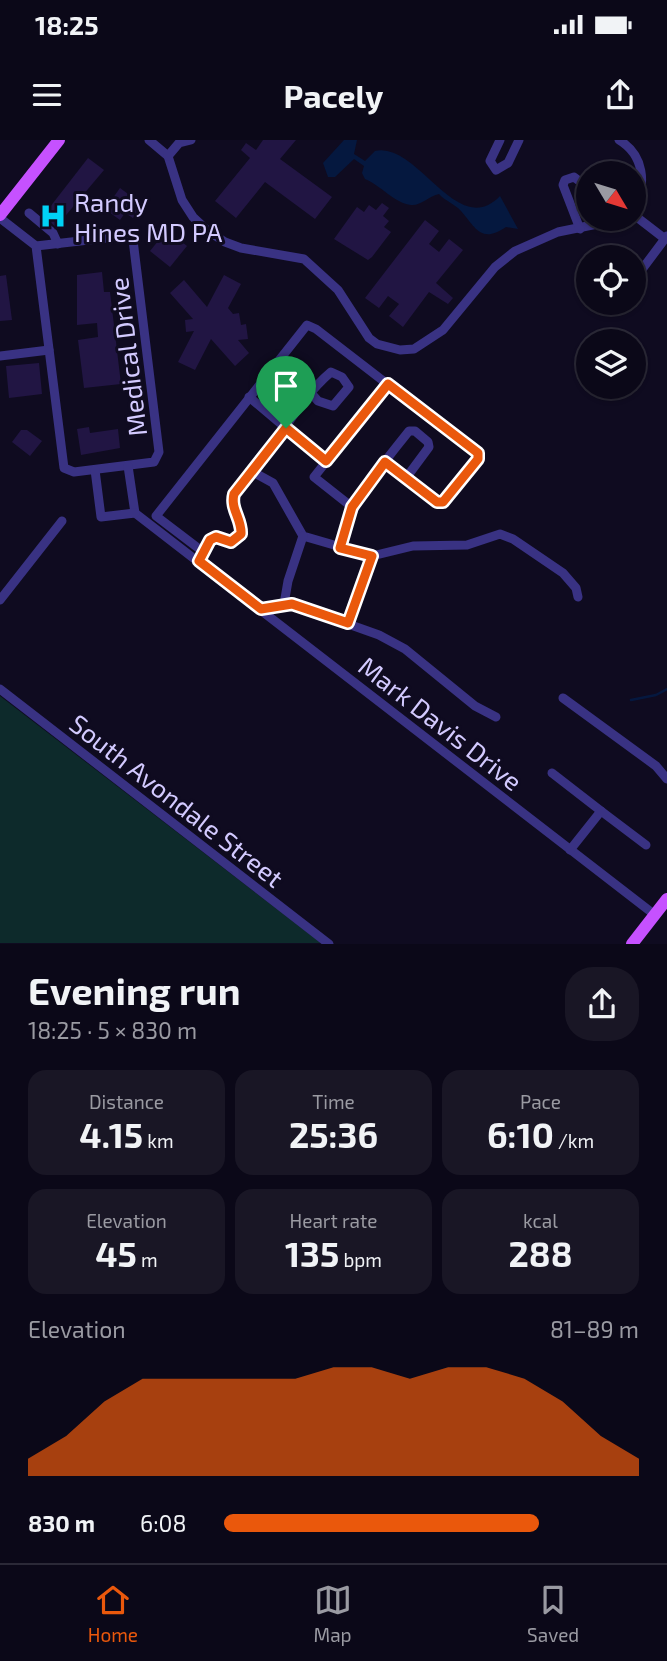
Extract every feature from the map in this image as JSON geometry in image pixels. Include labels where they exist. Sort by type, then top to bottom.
[{"type":"main road","points":[[0,217],[59,140]]},
{"type":"main road","points":[[632,943],[667,900]]},
{"type":"street","points":[[149,140],[168,156],[182,200],[193,217],[208,231],[225,242],[242,248],[304,259],[338,290],[369,338],[390,349],[414,349],[430,341],[443,330],[495,267],[515,251],[558,232],[576,230]]},
{"type":"street","points":[[168,156],[177,142],[191,140]]},
{"type":"street","points":[[500,140],[490,161],[496,170],[508,163],[519,140]]},
{"type":"street","points":[[624,141],[639,161]]},
{"type":"street","points":[[576,179],[565,180],[563,185],[576,219]]},
{"type":"street","points":[[29,213],[53,233],[58,244]]},
{"type":"street","points":[[0,217],[36,246]]},
{"type":"street","points":[[646,224],[666,238],[646,264]]},
{"type":"street","name":"Medical Drive","points":[[124,236],[135,244],[159,452],[154,462],[70,472],[63,464],[36,246],[124,236]]},
{"type":"street","points":[[202,551],[156,516],[307,325],[478,453],[478,459],[443,502],[437,502],[385,462]]},
{"type":"street","points":[[0,356],[49,350]]},
{"type":"street","points":[[352,507],[314,477],[388,384]]},
{"type":"street","points":[[199,561],[210,540],[216,537],[231,542],[241,534],[232,503],[234,494],[311,393]]},
{"type":"street","points":[[249,397],[326,461]]},
{"type":"street","points":[[340,548],[352,507],[409,431],[415,431],[428,442],[429,447],[409,474],[402,474]]},
{"type":"street","points":[[95,470],[101,517],[135,513],[128,466]]},
{"type":"street","points":[[253,472],[273,483],[303,536],[372,556],[413,546],[467,545],[500,534],[513,539],[563,573],[576,588],[578,597]]},
{"type":"street","name":"Mark Davis Drive","points":[[135,513],[655,915]]},
{"type":"street","points":[[0,600],[62,521]]},
{"type":"street","points":[[284,604],[288,581],[303,536]]},
{"type":"street","points":[[348,623],[372,556]]},
{"type":"street","points":[[261,609],[292,604],[348,623],[405,649],[475,706],[496,717]]},
{"type":"street","name":"South Avondale Street","points":[[0,690],[329,943]]},
{"type":"street","points":[[564,698],[656,766],[667,779]]},
{"type":"street","points":[[552,773],[646,845]]},
{"type":"street","points":[[570,850],[601,811]]},
{"type":"green space","points":[[0,696],[321,943],[0,943]]},
{"type":"water","points":[[344,140],[357,140],[354,154],[365,161],[375,151],[391,152],[407,160],[453,199],[468,207],[484,207],[500,196],[518,229],[506,227],[491,234],[480,232],[459,209],[439,194],[418,204],[405,204],[365,179],[362,173],[364,166],[354,159],[335,177],[328,177],[323,163]]},
{"type":"building","points":[[263,140],[296,140],[280,159],[332,197],[315,219],[265,182],[236,218],[215,201],[250,158],[241,150],[246,143],[256,150]]},
{"type":"building","points":[[88,158],[104,170],[56,227],[43,216]]},
{"type":"building","points":[[120,188],[143,205],[133,218],[125,213],[120,220],[109,212],[114,205],[110,202]]},
{"type":"building","points":[[382,203],[389,208],[383,216],[389,221],[384,227],[391,232],[368,260],[334,239],[357,207],[364,212],[369,205],[376,210]]},
{"type":"building","points":[[425,220],[439,231],[429,244],[439,252],[449,239],[463,250],[436,283],[453,298],[448,304],[429,292],[403,327],[389,316],[399,304],[388,296],[379,308],[365,298]]},
{"type":"building","points":[[167,230],[187,246],[170,267],[150,251]]},
{"type":"building","points":[[102,272],[104,292],[110,292],[121,384],[84,388],[78,340],[98,337],[97,323],[77,325],[77,275]]},
{"type":"building","points":[[6,275],[12,320],[0,321],[0,276]]},
{"type":"building","points":[[224,275],[241,284],[228,308],[233,314],[239,313],[241,325],[246,324],[248,339],[238,340],[249,353],[235,366],[211,339],[195,370],[178,362],[194,331],[186,332],[185,320],[193,319],[170,293],[184,280],[207,307]]},
{"type":"building","points":[[39,363],[42,394],[9,398],[6,366]]},
{"type":"building","points":[[89,427],[90,433],[118,429],[120,448],[81,455],[77,429]]},
{"type":"building","points":[[21,430],[27,430],[42,441],[30,456],[12,442]]},
{"type":"waterway","points":[[631,700],[656,695],[667,689]]},
{"type":"place","name":"Randy Hines MD PA","points":[[53,216]]},
{"type":"route","points":[[388,384],[478,453],[478,459],[443,502],[437,502],[385,462],[352,507],[346,521],[340,548],[372,556],[348,623],[292,604],[261,609],[199,561],[210,540],[216,537],[231,542],[241,534],[232,503],[234,494],[286,428],[326,461],[388,384]]}]
